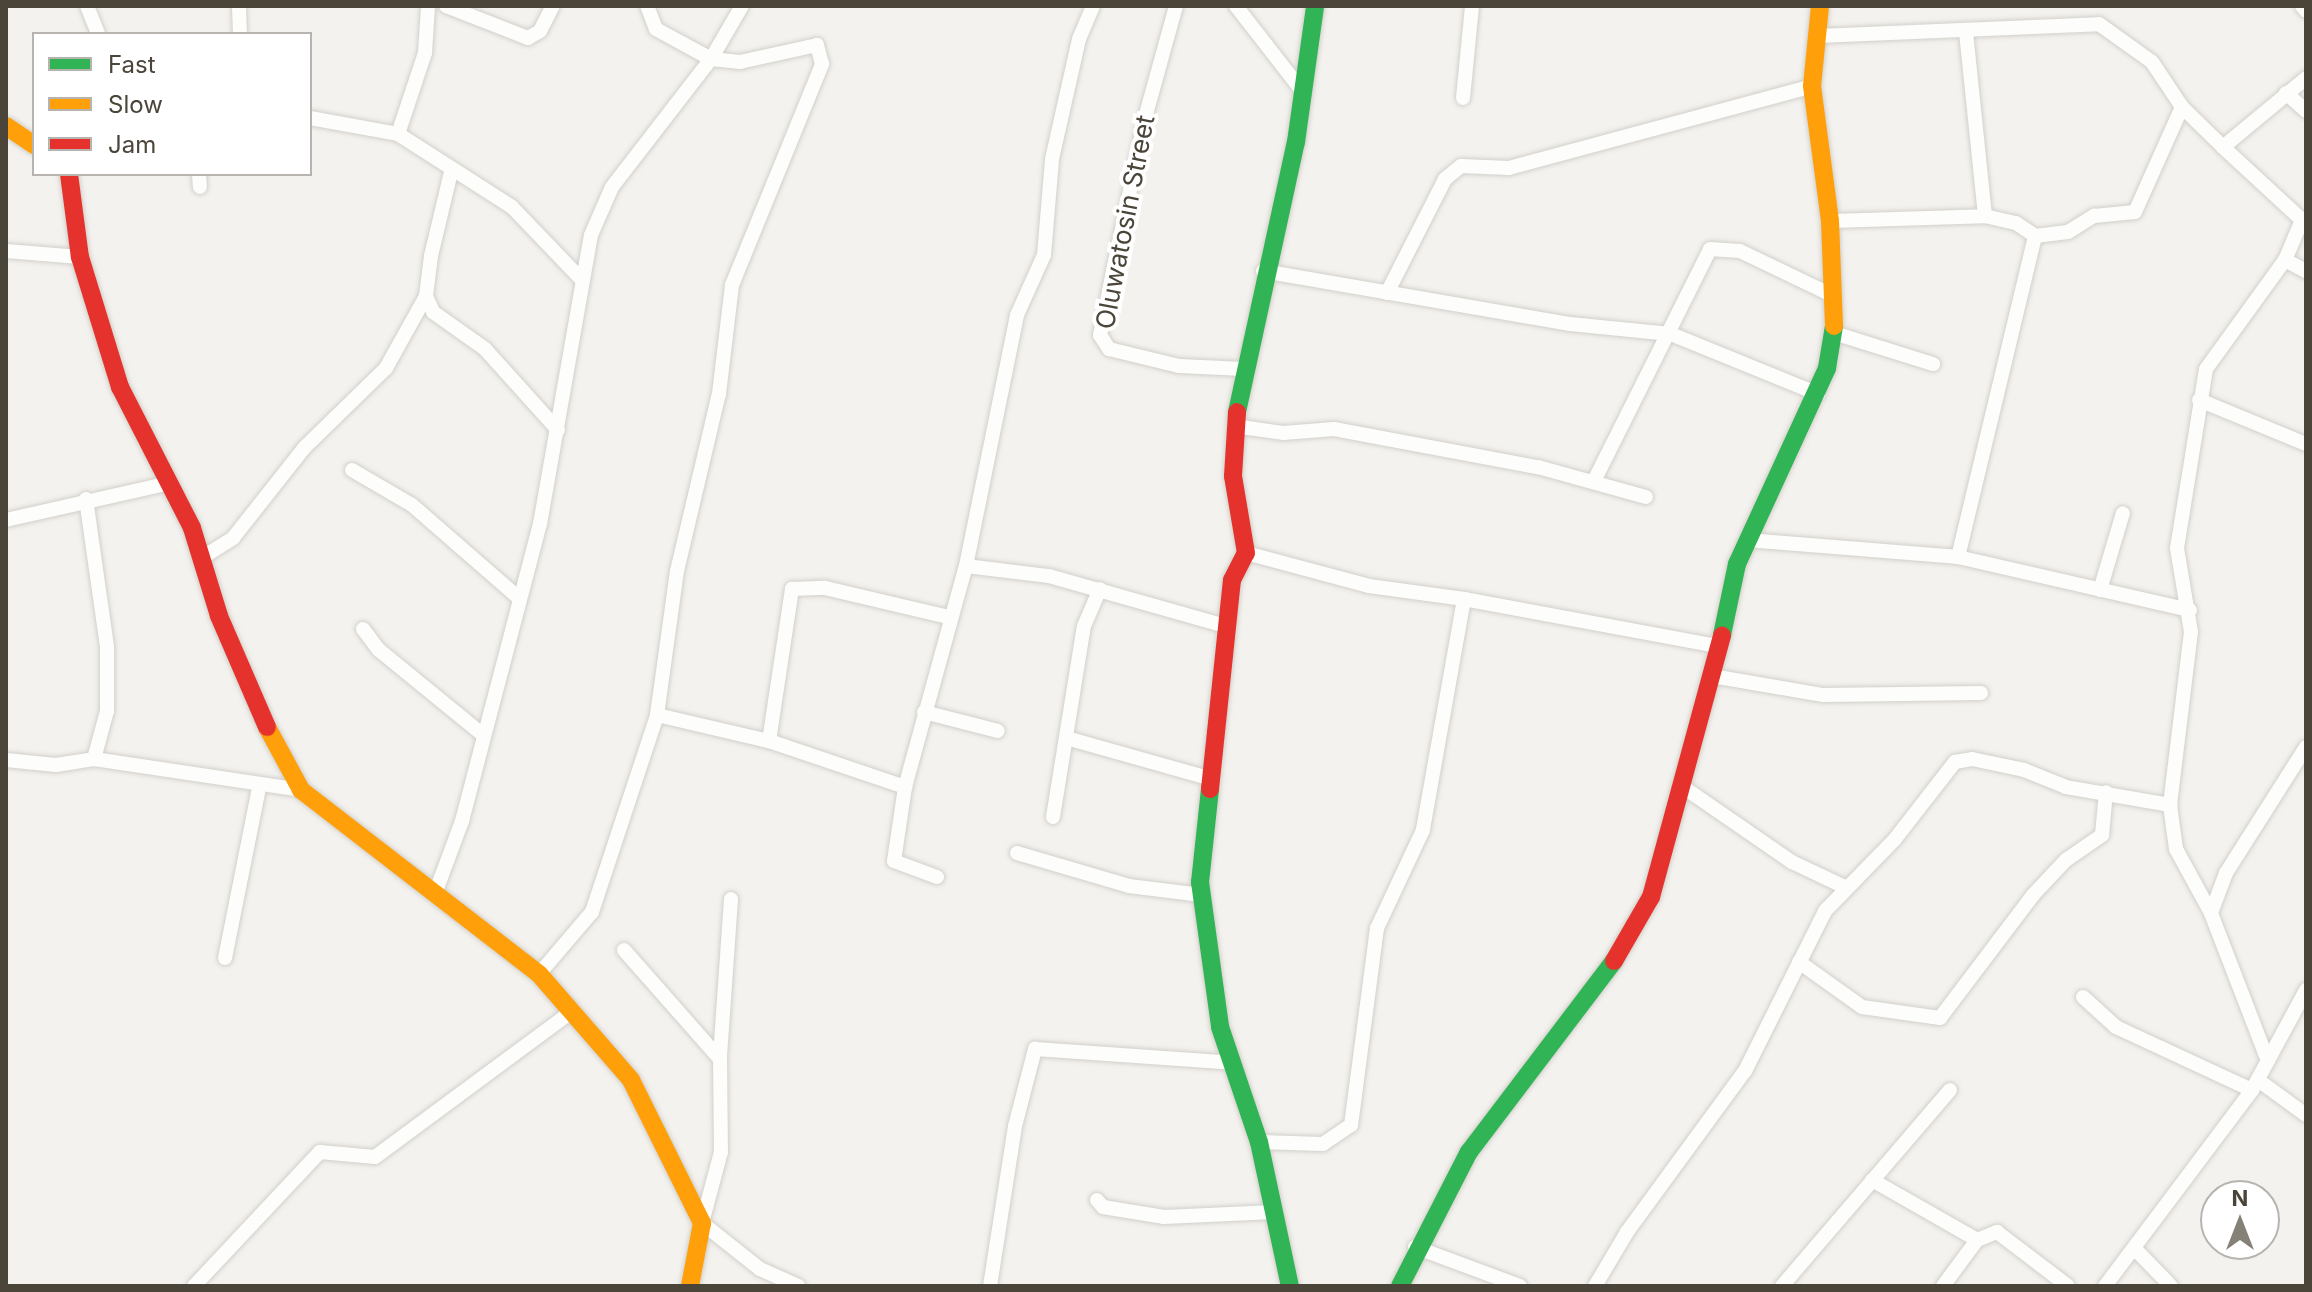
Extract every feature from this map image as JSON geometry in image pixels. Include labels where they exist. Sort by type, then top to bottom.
[{"type":"street","points":[[87,6],[98,32]]},
{"type":"street","points":[[239,6],[240,32]]},
{"type":"street","points":[[398,134],[425,53],[428,6]]},
{"type":"street","points":[[446,6],[528,38],[540,31],[553,6]]},
{"type":"street","points":[[539,974],[592,912],[657,715],[677,571],[719,394],[732,285],[822,64],[817,45],[726,63],[711,59],[656,29],[647,6]]},
{"type":"street","points":[[436,891],[519,598],[558,430],[580,278],[612,187],[711,59],[742,6]]},
{"type":"street","points":[[937,877],[894,861],[905,787],[949,617],[966,566],[1017,315],[1044,255],[1052,159],[1093,6]]},
{"type":"street","name":"Oluwatosin Street","points":[[1176,6],[1145,118],[1100,335],[1109,349],[1179,366],[1244,369]]},
{"type":"street","points":[[1236,6],[1303,92]]},
{"type":"street","points":[[1290,1286],[1259,1142],[1220,1027],[1201,895],[1232,580],[1246,553],[1233,476],[1234,426],[1263,271],[1303,92],[1315,6]]},
{"type":"street","points":[[1463,98],[1472,6]]},
{"type":"street","points":[[1400,1286],[1415,1247],[1469,1152],[1636,928],[1686,789],[1718,646],[1748,540],[1818,394],[1834,333],[1830,221],[1812,86],[1820,6]]},
{"type":"street","points":[[2302,6],[2306,11]]},
{"type":"street","points":[[1818,36],[2099,24],[2152,62],[2182,107],[2301,216],[2285,260],[2206,369],[2177,548],[2190,610],[2170,805],[2180,861],[2211,913],[2268,1061]]},
{"type":"street","points":[[1966,32],[1985,216]]},
{"type":"street","points":[[2223,147],[2306,78]]},
{"type":"street","points":[[1387,293],[1445,179],[1461,166],[1509,168],[1812,86]]},
{"type":"street","points":[[2286,93],[2306,111]]},
{"type":"street","points":[[1830,221],[1985,216],[2016,223],[2035,236],[2068,232],[2094,216],[2135,212],[2182,107]]},
{"type":"street","points":[[312,118],[398,134],[451,172],[512,207],[580,278]]},
{"type":"street","points":[[6,126],[32,144]]},
{"type":"street","points":[[203,557],[233,538],[304,448],[386,368],[426,296],[451,172]]},
{"type":"street","points":[[73,176],[80,257],[120,387],[203,557],[219,616],[301,790],[436,891],[539,974],[631,1080],[702,1223],[760,1269],[798,1286]]},
{"type":"street","points":[[1958,557],[2035,236]]},
{"type":"street","points":[[1594,481],[1671,334],[1710,249],[1740,251],[1834,296]]},
{"type":"street","points":[[6,251],[80,257]]},
{"type":"street","points":[[2285,260],[2306,271]]},
{"type":"street","points":[[1263,271],[1387,293],[1671,334],[1818,394]]},
{"type":"street","points":[[426,296],[433,312],[485,349],[558,430]]},
{"type":"street","points":[[1834,333],[1933,364]]},
{"type":"street","points":[[2199,400],[2306,444]]},
{"type":"street","points":[[1234,426],[1283,433],[1334,429],[1594,481],[1646,497]]},
{"type":"street","points":[[352,470],[412,505],[519,598]]},
{"type":"street","points":[[6,503],[8,519],[86,499],[166,484]]},
{"type":"street","points":[[86,499],[107,647],[107,711],[94,759]]},
{"type":"street","points":[[2100,590],[2123,513]]},
{"type":"street","points":[[1748,540],[1958,557],[2190,610]]},
{"type":"street","points":[[1246,553],[1369,586],[1464,599],[1718,646]]},
{"type":"street","points":[[966,566],[1100,589],[1229,627]]},
{"type":"street","points":[[769,741],[792,589],[825,588],[949,617]]},
{"type":"street","points":[[1053,817],[1084,626],[1100,589]]},
{"type":"street","points":[[1259,1142],[1323,1144],[1351,1125],[1377,928],[1423,830],[1464,599]]},
{"type":"street","points":[[363,629],[379,650],[482,734]]},
{"type":"street","points":[[1712,676],[1823,695],[1981,693]]},
{"type":"street","points":[[924,712],[998,731]]},
{"type":"street","points":[[657,715],[769,741],[905,787]]},
{"type":"street","points":[[1066,738],[1212,779]]},
{"type":"street","points":[[2211,913],[2226,873],[2306,747]]},
{"type":"street","points":[[6,760],[56,765],[94,759],[259,788],[301,790]]},
{"type":"street","points":[[1595,1286],[1627,1232],[1745,1071],[1825,911],[1895,839],[1955,762],[1972,759],[2024,770],[2066,787],[2170,805]]},
{"type":"street","points":[[225,958],[259,788]]},
{"type":"street","points":[[1686,789],[1792,862],[1847,888]]},
{"type":"street","points":[[1799,962],[1862,1007],[1940,1018],[2033,895],[2066,860],[2102,835],[2106,792]]},
{"type":"street","points":[[1017,853],[1129,886],[1201,895]]},
{"type":"street","points":[[690,1286],[702,1223],[721,1152],[720,1059],[731,899]]},
{"type":"street","points":[[624,950],[720,1059]]},
{"type":"street","points":[[2105,1286],[2136,1250],[2255,1085],[2306,990]]},
{"type":"street","points":[[2083,997],[2116,1027],[2255,1085],[2306,1115]]},
{"type":"street","points":[[194,1286],[320,1152],[375,1157],[572,1011]]},
{"type":"street","points":[[990,1286],[1015,1126],[1035,1049],[1233,1063]]},
{"type":"street","points":[[1782,1286],[1950,1090]]},
{"type":"street","points":[[1872,1180],[1977,1240]]},
{"type":"street","points":[[1097,1200],[1103,1207],[1164,1217],[1274,1212]]},
{"type":"street","points":[[1943,1286],[1977,1240],[1997,1232],[2068,1286]]},
{"type":"street","points":[[1415,1247],[1520,1286]]},
{"type":"street","points":[[2136,1250],[2171,1286]]},
{"type":"traffic: fast","points":[[1237,412],[1296,142],[1315,6]]},
{"type":"traffic: fast","points":[[1722,635],[1737,564],[1827,368],[1834,326]]},
{"type":"traffic: fast","points":[[1210,789],[1200,882],[1220,1027],[1259,1142],[1290,1286]]},
{"type":"traffic: fast","points":[[1400,1286],[1469,1152],[1614,961]]},
{"type":"traffic: slow","points":[[1820,6],[1812,86],[1830,221],[1834,326]]},
{"type":"traffic: slow","points":[[6,126],[32,144]]},
{"type":"traffic: slow","points":[[267,727],[301,790],[539,974],[631,1080],[702,1223],[690,1286]]},
{"type":"traffic: jam","points":[[69,176],[80,257],[120,387],[192,528],[219,616],[267,727]]},
{"type":"traffic: jam","points":[[1210,789],[1232,580],[1246,553],[1233,476],[1237,412]]},
{"type":"traffic: jam","points":[[1614,961],[1651,897],[1722,635]]}]
